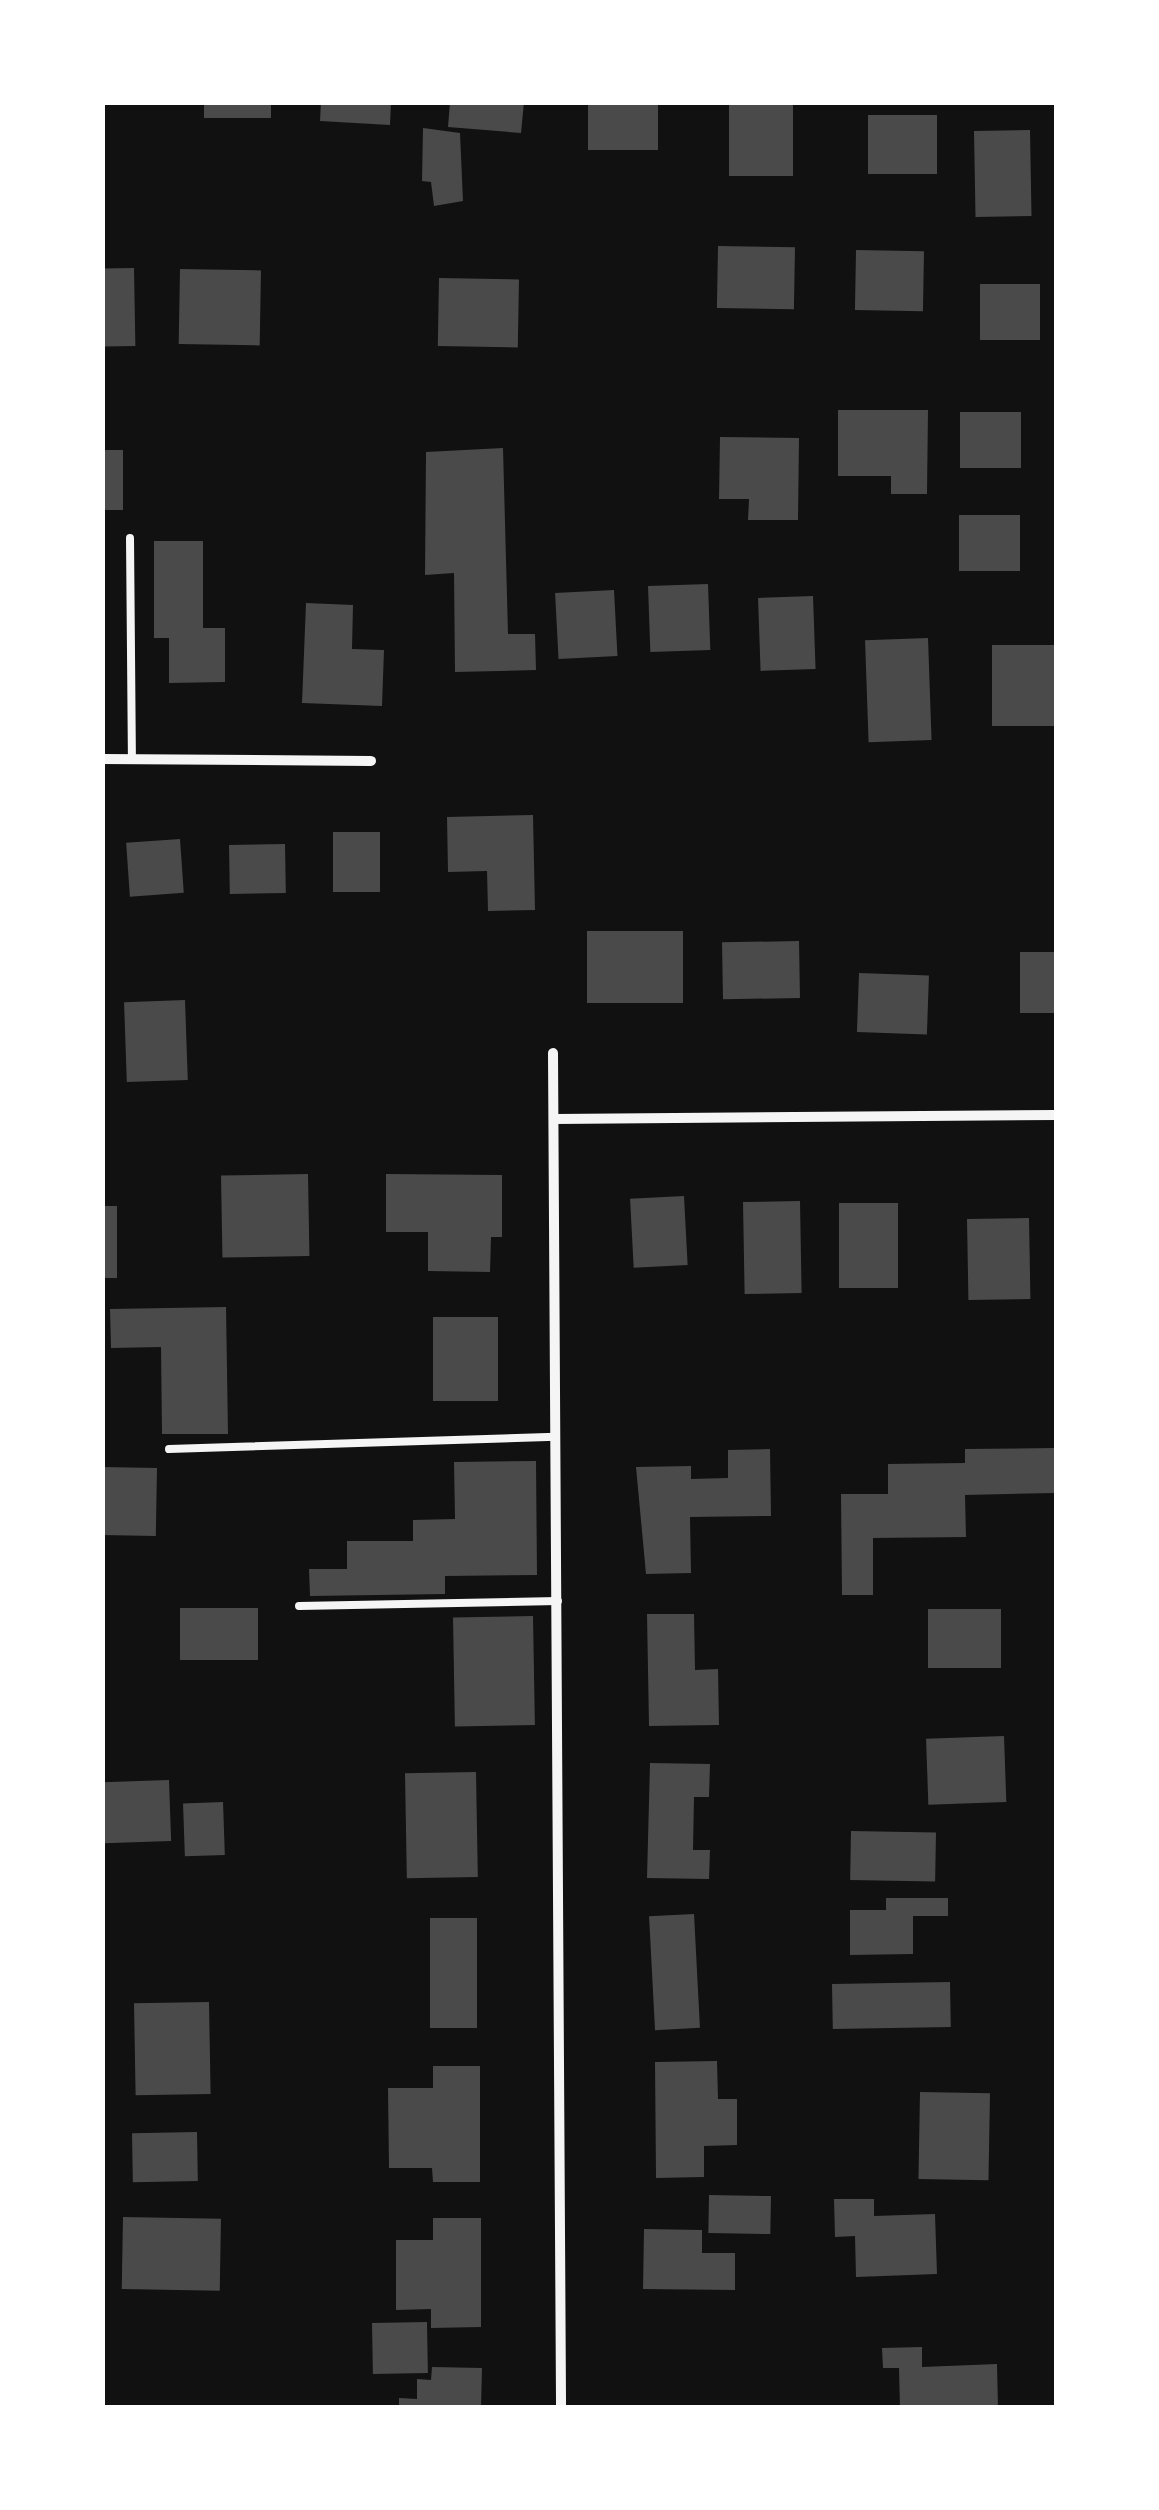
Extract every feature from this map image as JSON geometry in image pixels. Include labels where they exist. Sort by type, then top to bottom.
[{"type":"street","points":[[102,759],[371,761]]},
{"type":"street","points":[[553,1053],[561,2408]]},
{"type":"street","points":[[555,1119],[1056,1115]]},
{"type":"lane","points":[[130,538],[132,759]]},
{"type":"lane","points":[[170,1449],[556,1437]]},
{"type":"lane","points":[[299,1606],[558,1601]]},
{"type":"building","points":[[204,102],[271,102],[271,118],[204,118]]},
{"type":"building","points":[[321,102],[391,102],[390,125],[320,121]]},
{"type":"building","points":[[450,102],[524,102],[521,133],[448,127]]},
{"type":"building","points":[[588,102],[658,102],[658,150],[588,150]]},
{"type":"building","points":[[729,102],[793,102],[793,176],[729,176]]},
{"type":"building","points":[[868,115],[937,115],[937,174],[868,174]]},
{"type":"building","points":[[423,128],[460,133],[463,201],[434,206],[431,182],[422,181]]},
{"type":"building","points":[[1030,130],[1032,216],[976,217],[974,131]]},
{"type":"building","points":[[718,246],[795,247],[794,309],[717,308]]},
{"type":"building","points":[[856,250],[924,251],[923,311],[855,310]]},
{"type":"building","points":[[134,268],[135,346],[103,347],[102,269]]},
{"type":"building","points":[[180,269],[261,270],[260,345],[179,344]]},
{"type":"building","points":[[439,278],[519,279],[518,347],[438,346]]},
{"type":"building","points":[[980,284],[1040,284],[1040,340],[980,340]]},
{"type":"building","points":[[838,410],[928,410],[927,494],[891,494],[891,476],[838,476]]},
{"type":"building","points":[[960,412],[1021,412],[1021,468],[960,468]]},
{"type":"building","points":[[720,437],[799,438],[798,520],[748,520],[749,499],[719,499]]},
{"type":"building","points":[[503,448],[508,634],[535,634],[536,670],[455,672],[454,573],[425,575],[426,452]]},
{"type":"building","points":[[102,450],[123,450],[123,510],[102,510]]},
{"type":"building","points":[[959,515],[1020,515],[1020,571],[959,571]]},
{"type":"building","points":[[154,541],[203,541],[203,628],[225,628],[225,682],[169,683],[169,638],[154,638]]},
{"type":"building","points":[[708,584],[710,650],[650,652],[648,586]]},
{"type":"building","points":[[614,590],[617,656],[559,659],[555,593]]},
{"type":"building","points":[[813,596],[816,669],[761,671],[758,598]]},
{"type":"building","points":[[306,603],[353,605],[352,649],[384,650],[382,706],[302,703]]},
{"type":"building","points":[[928,638],[932,740],[869,742],[865,640]]},
{"type":"building","points":[[992,645],[1056,645],[1056,726],[992,726]]},
{"type":"building","points":[[533,815],[535,910],[488,911],[487,871],[448,872],[447,817]]},
{"type":"building","points":[[333,832],[380,832],[380,892],[333,892]]},
{"type":"building","points":[[180,839],[184,893],[130,897],[126,843]]},
{"type":"building","points":[[285,844],[286,893],[230,894],[229,845]]},
{"type":"building","points":[[587,931],[683,931],[683,1003],[587,1003]]},
{"type":"building","points":[[799,941],[800,998],[723,999],[722,942]]},
{"type":"building","points":[[1020,952],[1056,952],[1056,1013],[1020,1013]]},
{"type":"building","points":[[859,973],[929,975],[927,1034],[857,1032]]},
{"type":"building","points":[[185,1000],[188,1080],[127,1082],[124,1002]]},
{"type":"building","points":[[308,1174],[309,1256],[222,1258],[221,1176]]},
{"type":"building","points":[[386,1174],[502,1175],[502,1237],[491,1237],[490,1272],[428,1271],[428,1232],[386,1232]]},
{"type":"building","points":[[684,1196],[688,1265],[634,1268],[630,1199]]},
{"type":"building","points":[[800,1201],[802,1293],[745,1294],[743,1202]]},
{"type":"building","points":[[839,1203],[898,1203],[898,1288],[839,1288]]},
{"type":"building","points":[[102,1206],[117,1206],[117,1278],[102,1278]]},
{"type":"building","points":[[1029,1218],[1030,1299],[968,1300],[967,1219]]},
{"type":"building","points":[[226,1307],[228,1434],[162,1434],[161,1347],[111,1348],[110,1309]]},
{"type":"building","points":[[433,1317],[498,1317],[498,1401],[433,1401]]},
{"type":"building","points":[[1055,1448],[1055,1493],[965,1495],[966,1537],[873,1538],[873,1595],[842,1595],[841,1494],[888,1494],[888,1464],[965,1463],[965,1449]]},
{"type":"building","points":[[770,1449],[771,1516],[690,1517],[691,1573],[646,1574],[636,1467],[691,1466],[691,1479],[728,1478],[728,1450]]},
{"type":"building","points":[[536,1461],[537,1575],[445,1576],[445,1594],[310,1596],[309,1569],[347,1569],[347,1541],[413,1541],[413,1520],[455,1519],[454,1462]]},
{"type":"building","points":[[102,1467],[157,1468],[156,1536],[102,1535]]},
{"type":"building","points":[[180,1608],[258,1608],[258,1660],[180,1660]]},
{"type":"building","points":[[928,1609],[1001,1609],[1001,1668],[928,1668]]},
{"type":"building","points":[[647,1614],[694,1614],[695,1670],[718,1669],[719,1725],[649,1726]]},
{"type":"building","points":[[533,1616],[535,1725],[455,1726],[453,1617]]},
{"type":"building","points":[[1004,1736],[1006,1802],[928,1805],[926,1739]]},
{"type":"building","points":[[650,1763],[710,1764],[709,1797],[694,1797],[693,1850],[710,1850],[709,1879],[647,1878]]},
{"type":"building","points":[[476,1772],[478,1877],[407,1878],[405,1773]]},
{"type":"building","points":[[169,1780],[171,1841],[104,1843],[102,1782]]},
{"type":"building","points":[[223,1802],[225,1855],[185,1856],[183,1803]]},
{"type":"building","points":[[851,1831],[936,1832],[935,1881],[850,1880]]},
{"type":"building","points":[[886,1898],[948,1898],[948,1916],[913,1916],[913,1954],[850,1955],[850,1910],[886,1910]]},
{"type":"building","points":[[694,1914],[700,2028],[655,2030],[649,1916]]},
{"type":"building","points":[[430,1918],[477,1918],[477,2028],[430,2028]]},
{"type":"building","points":[[950,1982],[951,2027],[833,2029],[832,1984]]},
{"type":"building","points":[[209,2002],[211,2094],[136,2095],[134,2003]]},
{"type":"building","points":[[717,2061],[718,2099],[737,2099],[737,2145],[704,2146],[704,2177],[656,2178],[655,2062]]},
{"type":"building","points":[[433,2066],[480,2066],[480,2182],[433,2182],[432,2168],[389,2168],[388,2088],[433,2088]]},
{"type":"building","points":[[920,2092],[990,2093],[988,2180],[918,2179]]},
{"type":"building","points":[[197,2132],[198,2181],[133,2182],[132,2133]]},
{"type":"building","points":[[709,2195],[771,2196],[770,2234],[708,2233]]},
{"type":"building","points":[[834,2199],[874,2199],[874,2216],[935,2214],[937,2274],[856,2277],[855,2236],[835,2237]]},
{"type":"building","points":[[123,2217],[221,2219],[220,2291],[122,2289]]},
{"type":"building","points":[[433,2218],[481,2218],[481,2327],[431,2328],[431,2309],[396,2310],[396,2240],[433,2240]]},
{"type":"building","points":[[644,2229],[702,2230],[702,2253],[735,2253],[735,2290],[643,2289]]},
{"type":"building","points":[[427,2322],[428,2373],[373,2374],[372,2323]]},
{"type":"building","points":[[922,2347],[922,2367],[997,2364],[998,2408],[900,2408],[899,2368],[883,2368],[882,2348]]},
{"type":"building","points":[[432,2367],[482,2368],[481,2408],[399,2408],[399,2398],[417,2399],[417,2379],[431,2380]]}]
